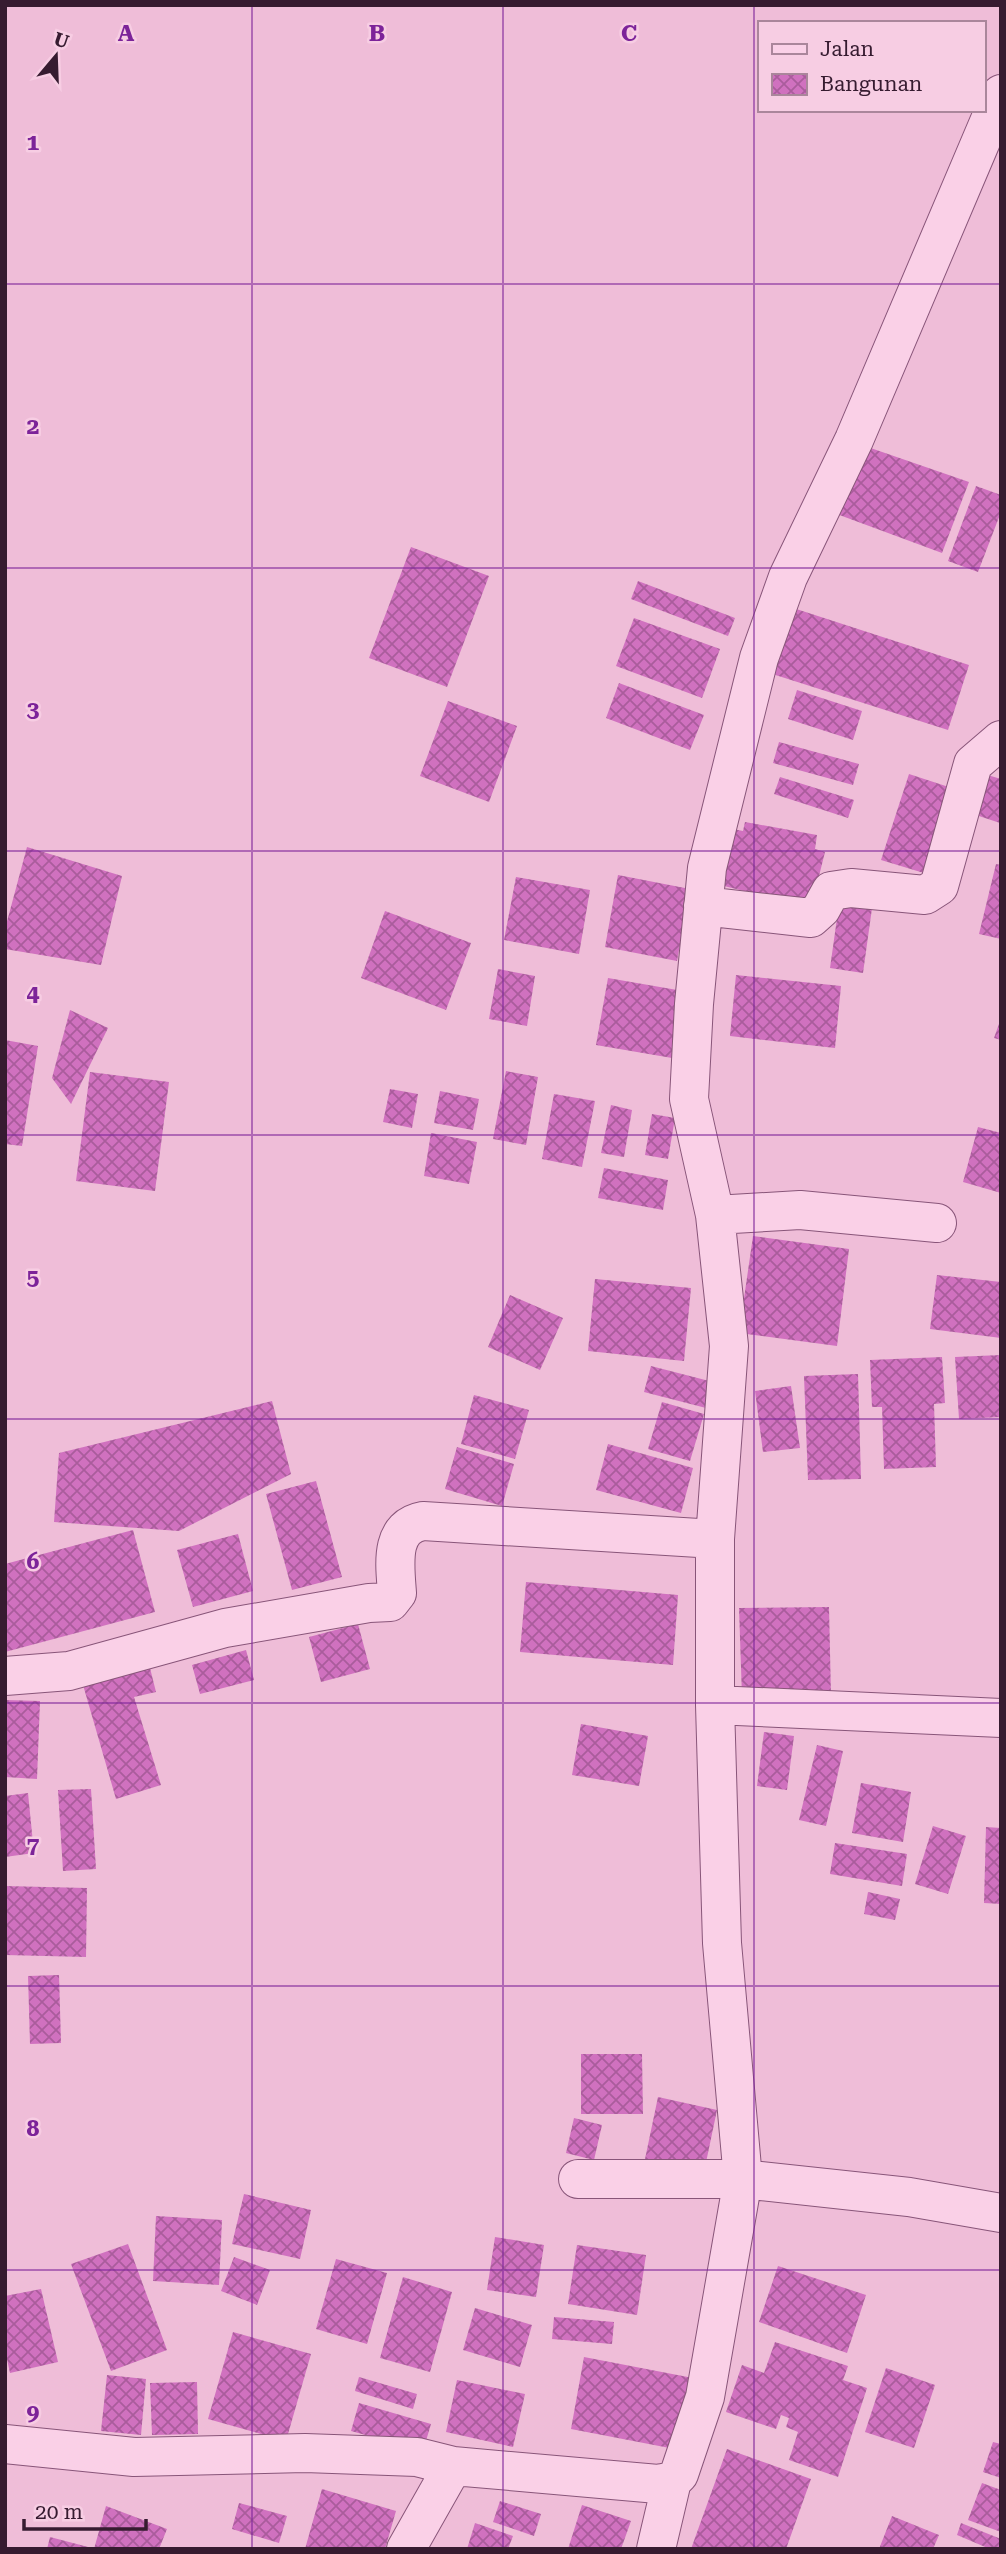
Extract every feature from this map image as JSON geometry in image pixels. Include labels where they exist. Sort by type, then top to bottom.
[{"type":"street","points":[[656,2549],[672,2482],[679,2474],[705,2397],[743,2179],[722,1943],[715,1705],[715,1539],[729,1346],[715,1215],[689,1099],[694,1003],[707,868],[759,658],[788,577],[854,440],[1001,94]]},
{"type":"street","points":[[703,906],[811,918],[821,909],[831,891],[851,888],[925,895],[939,886],[973,764],[1001,740]]},
{"type":"street","points":[[715,1215],[800,1210],[937,1223]]},
{"type":"street","points":[[5,1676],[68,1671],[225,1628],[390,1602],[397,1593],[395,1563],[401,1532],[411,1523],[423,1521],[715,1539]]},
{"type":"street","points":[[715,1705],[1001,1718]]},
{"type":"street","points":[[578,2179],[743,2179],[909,2197],[1001,2213]]},
{"type":"street","points":[[5,2444],[134,2458],[305,2454],[417,2457],[453,2466],[658,2484],[672,2482]]},
{"type":"street","points":[[406,2549],[453,2466]]},
{"type":"building","points":[[859,444],[969,482],[942,553],[834,513]]},
{"type":"building","points":[[976,486],[1001,495],[1001,512],[978,572],[948,561]]},
{"type":"building","points":[[411,547],[489,576],[447,687],[369,658]]},
{"type":"building","points":[[638,581],[735,618],[728,636],[631,599]]},
{"type":"building","points":[[787,606],[969,665],[948,730],[766,672]]},
{"type":"building","points":[[634,618],[720,649],[702,698],[616,666]]},
{"type":"building","points":[[619,683],[704,715],[690,750],[606,718]]},
{"type":"building","points":[[797,690],[862,711],[853,740],[788,719]]},
{"type":"building","points":[[448,701],[517,726],[489,802],[420,776]]},
{"type":"building","points":[[779,742],[859,764],[853,785],[773,763]]},
{"type":"building","points":[[974,771],[1001,779],[1000,823],[961,810]]},
{"type":"building","points":[[909,774],[964,792],[937,877],[881,860]]},
{"type":"building","points":[[780,777],[854,800],[848,818],[774,794]]},
{"type":"building","points":[[745,822],[817,835],[815,849],[825,852],[811,908],[720,885],[733,829],[743,831]]},
{"type":"building","points":[[27,847],[122,876],[101,965],[5,949],[5,929]]},
{"type":"building","points":[[996,864],[1001,865],[1001,939],[979,934]]},
{"type":"building","points":[[618,875],[690,889],[677,961],[605,947]]},
{"type":"building","points":[[516,877],[590,890],[579,954],[504,940]]},
{"type":"building","points":[[840,897],[873,901],[863,973],[830,968]]},
{"type":"building","points":[[385,911],[471,943],[446,1010],[361,978]]},
{"type":"building","points":[[498,969],[535,976],[527,1026],[489,1019]]},
{"type":"building","points":[[736,975],[841,986],[835,1048],[730,1036]]},
{"type":"building","points":[[608,978],[683,991],[672,1058],[596,1045]]},
{"type":"building","points":[[70,1010],[108,1028],[71,1104],[52,1078]]},
{"type":"building","points":[[1001,1018],[1001,1040],[994,1038]]},
{"type":"building","points":[[5,1040],[38,1046],[22,1146],[5,1144]]},
{"type":"building","points":[[506,1071],[538,1077],[526,1145],[493,1139]]},
{"type":"building","points":[[90,1072],[169,1082],[155,1191],[76,1181]]},
{"type":"building","points":[[390,1089],[418,1094],[412,1128],[383,1122]]},
{"type":"building","points":[[440,1091],[479,1099],[473,1130],[434,1123]]},
{"type":"building","points":[[554,1094],[595,1101],[582,1167],[542,1159]]},
{"type":"building","points":[[611,1105],[632,1110],[624,1157],[601,1153]]},
{"type":"building","points":[[652,1114],[675,1118],[668,1159],[645,1155]]},
{"type":"building","points":[[978,1127],[1001,1133],[1001,1193],[963,1182]]},
{"type":"building","points":[[431,1133],[477,1142],[469,1184],[424,1176]]},
{"type":"building","points":[[604,1168],[668,1180],[663,1210],[598,1198]]},
{"type":"building","points":[[753,1236],[849,1249],[837,1346],[739,1333]]},
{"type":"building","points":[[937,1275],[1001,1282],[1001,1338],[930,1329]]},
{"type":"building","points":[[595,1279],[691,1288],[684,1361],[588,1351]]},
{"type":"building","points":[[510,1295],[563,1318],[540,1370],[488,1347]]},
{"type":"building","points":[[1001,1355],[1001,1417],[959,1419],[955,1357]]},
{"type":"building","points":[[942,1357],[945,1403],[934,1404],[936,1467],[884,1469],[882,1407],[872,1407],[870,1360]]},
{"type":"building","points":[[651,1366],[713,1382],[706,1408],[644,1392]]},
{"type":"building","points":[[858,1374],[861,1479],[808,1480],[804,1376]]},
{"type":"building","points":[[791,1386],[800,1448],[763,1452],[755,1391]]},
{"type":"building","points":[[474,1395],[529,1410],[515,1459],[461,1444]]},
{"type":"building","points":[[272,1401],[291,1474],[179,1531],[54,1522],[59,1453]]},
{"type":"building","points":[[662,1402],[704,1414],[690,1461],[648,1449]]},
{"type":"building","points":[[608,1444],[693,1468],[681,1513],[596,1490]]},
{"type":"building","points":[[457,1447],[514,1464],[502,1506],[445,1489]]},
{"type":"building","points":[[316,1481],[342,1577],[292,1590],[266,1494]]},
{"type":"building","points":[[133,1530],[155,1612],[5,1652],[5,1564]]},
{"type":"building","points":[[238,1534],[253,1591],[193,1607],[177,1550]]},
{"type":"building","points":[[526,1582],[678,1595],[673,1665],[520,1652]]},
{"type":"building","points":[[829,1607],[831,1696],[742,1697],[739,1608]]},
{"type":"building","points":[[358,1624],[370,1669],[321,1682],[309,1637]]},
{"type":"building","points":[[246,1650],[254,1680],[200,1694],[192,1665]]},
{"type":"building","points":[[148,1660],[156,1692],[134,1697],[161,1785],[116,1799],[81,1678]]},
{"type":"building","points":[[5,1700],[40,1701],[37,1779],[5,1777]]},
{"type":"building","points":[[581,1724],[648,1736],[639,1786],[572,1775]]},
{"type":"building","points":[[764,1732],[794,1736],[787,1790],[757,1786]]},
{"type":"building","points":[[817,1745],[843,1751],[826,1826],[799,1820]]},
{"type":"building","points":[[861,1783],[911,1792],[903,1842],[852,1833]]},
{"type":"building","points":[[91,1789],[96,1869],[63,1871],[58,1790]]},
{"type":"building","points":[[28,1793],[34,1853],[5,1857],[5,1796]]},
{"type":"building","points":[[933,1826],[966,1836],[948,1894],[915,1884]]},
{"type":"building","points":[[986,1827],[1001,1828],[1001,1904],[984,1903]]},
{"type":"building","points":[[835,1843],[907,1854],[902,1886],[830,1874]]},
{"type":"building","points":[[5,1886],[87,1888],[86,1957],[5,1955]]},
{"type":"building","points":[[868,1892],[900,1899],[895,1920],[864,1914]]},
{"type":"building","points":[[59,1975],[61,2043],[30,2044],[28,1976]]},
{"type":"building","points":[[581,2054],[642,2054],[643,2114],[581,2114]]},
{"type":"building","points":[[658,2097],[717,2110],[704,2172],[645,2159]]},
{"type":"building","points":[[574,2118],[602,2125],[594,2160],[566,2153]]},
{"type":"building","points":[[244,2194],[311,2210],[300,2259],[232,2244]]},
{"type":"building","points":[[156,2216],[222,2220],[219,2285],[153,2281]]},
{"type":"building","points":[[495,2237],[544,2245],[536,2297],[487,2290]]},
{"type":"building","points":[[128,2244],[167,2350],[111,2371],[71,2264]]},
{"type":"building","points":[[577,2245],[646,2255],[637,2315],[568,2304]]},
{"type":"building","points":[[234,2257],[270,2270],[257,2305],[221,2291]]},
{"type":"building","points":[[336,2259],[387,2273],[367,2344],[316,2329]]},
{"type":"building","points":[[778,2266],[866,2295],[847,2353],[759,2322]]},
{"type":"building","points":[[403,2277],[452,2292],[430,2372],[380,2358]]},
{"type":"building","points":[[41,2289],[58,2362],[10,2373],[5,2350],[5,2296]]},
{"type":"building","points":[[475,2308],[532,2325],[520,2367],[463,2350]]},
{"type":"building","points":[[554,2317],[614,2322],[612,2344],[552,2339]]},
{"type":"building","points":[[233,2332],[311,2354],[286,2441],[208,2419]]},
{"type":"building","points":[[775,2342],[848,2366],[843,2380],[867,2388],[838,2477],[789,2460],[798,2432],[786,2427],[789,2418],[781,2415],[776,2429],[726,2412],[742,2365],[764,2373]]},
{"type":"building","points":[[584,2357],[693,2378],[680,2450],[571,2429]]},
{"type":"building","points":[[886,2368],[935,2385],[914,2448],[865,2432]]},
{"type":"building","points":[[107,2375],[146,2379],[141,2435],[101,2431]]},
{"type":"building","points":[[359,2377],[417,2394],[413,2409],[355,2391]]},
{"type":"building","points":[[457,2380],[525,2394],[513,2447],[446,2432]]},
{"type":"building","points":[[197,2382],[198,2434],[152,2435],[150,2383]]},
{"type":"building","points":[[359,2403],[431,2424],[423,2451],[351,2431]]},
{"type":"building","points":[[993,2442],[1001,2444],[1001,2478],[983,2472]]},
{"type":"building","points":[[727,2449],[811,2479],[786,2549],[691,2549]]},
{"type":"building","points":[[982,2483],[1001,2490],[1001,2532],[968,2520]]},
{"type":"building","points":[[322,2489],[396,2511],[385,2549],[305,2549]]},
{"type":"building","points":[[500,2501],[541,2514],[534,2536],[493,2522]]},
{"type":"building","points":[[239,2503],[287,2516],[279,2543],[232,2529]]},
{"type":"building","points":[[582,2505],[631,2521],[621,2549],[568,2549]]},
{"type":"building","points":[[106,2506],[167,2529],[159,2549],[94,2549]]},
{"type":"building","points":[[892,2516],[939,2535],[933,2549],[879,2549]]},
{"type":"building","points":[[475,2523],[513,2536],[508,2549],[467,2549]]},
{"type":"building","points":[[961,2523],[1001,2539],[1001,2549],[990,2549],[957,2535]]},
{"type":"building","points":[[50,2537],[92,2548],[92,2549],[47,2549]]}]
